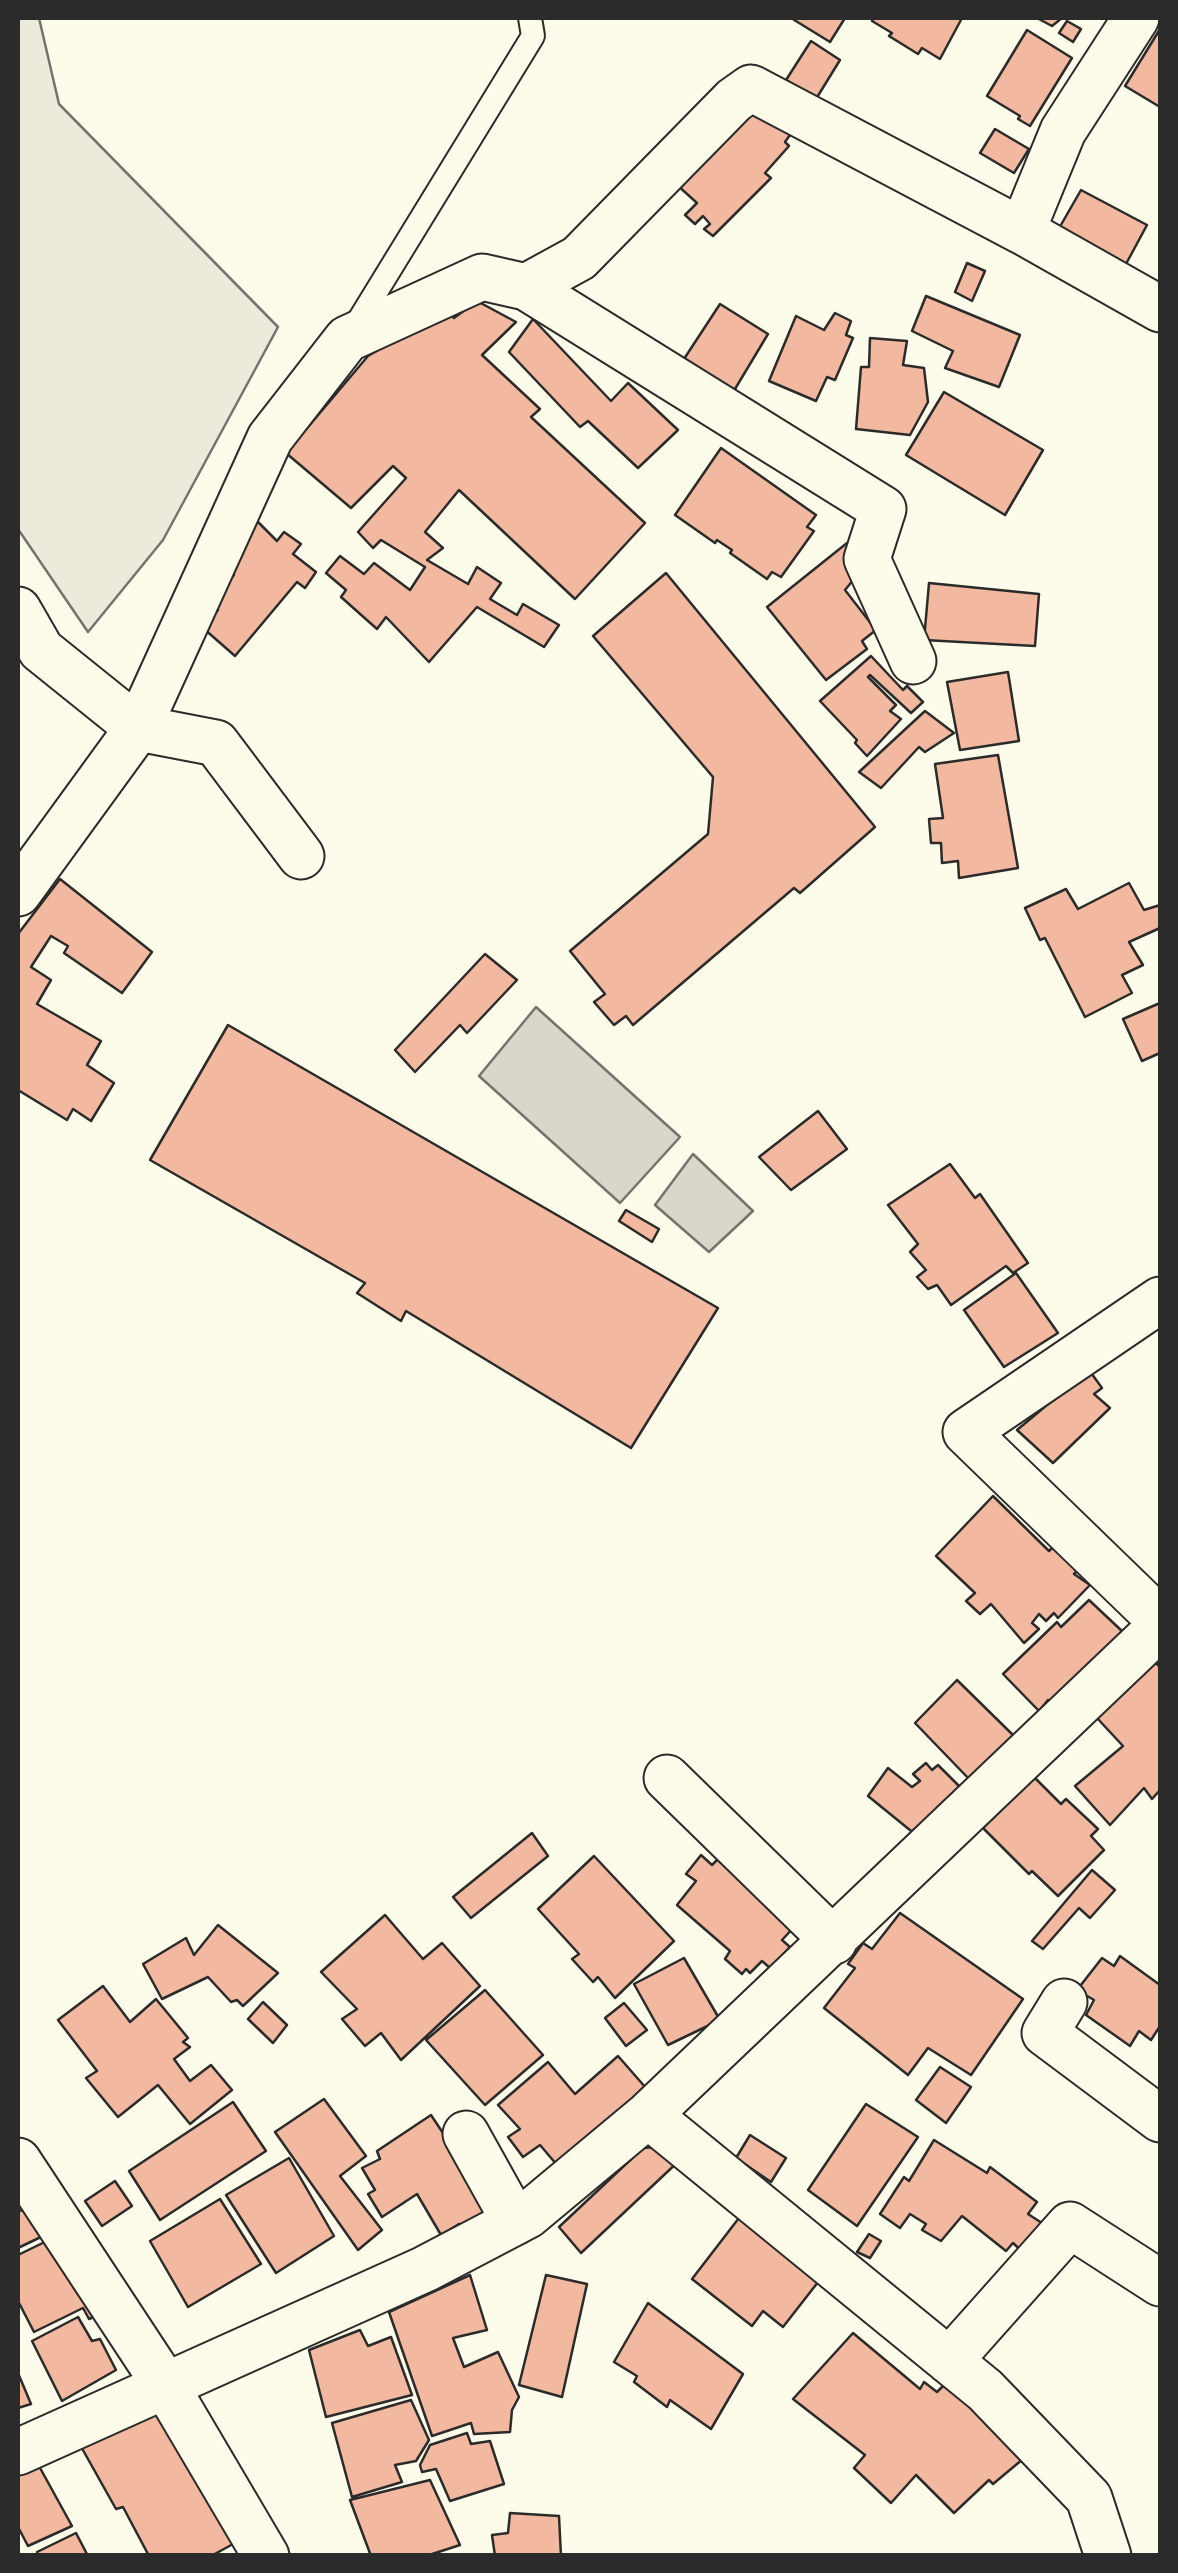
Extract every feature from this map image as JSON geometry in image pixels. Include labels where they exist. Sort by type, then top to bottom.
[{"type":"street","points":[[1022,230],[1063,132],[1136,18]]},
{"type":"street","points":[[526,287],[579,258],[734,100],[751,88],[1022,230],[1160,310]]},
{"type":"street","points":[[18,894],[138,728],[270,438],[347,339],[482,277],[526,287],[882,509],[866,560],[912,662]]},
{"type":"street","points":[[18,610],[41,650],[138,728],[216,743],[301,856]]},
{"type":"street","points":[[18,2452],[164,2383],[425,2269],[528,2215],[648,2115],[834,1942],[1160,1624],[966,1432],[1160,1300]]},
{"type":"street","points":[[667,1778],[834,1942]]},
{"type":"street","points":[[1064,2002],[1046,2033],[1160,2119]]},
{"type":"street","points":[[648,2115],[985,2390],[1090,2498],[1108,2556]]},
{"type":"street","points":[[466,2134],[516,2222]]},
{"type":"street","points":[[18,2160],[164,2383],[266,2556]]},
{"type":"street","points":[[949,2361],[1070,2225],[1160,2283]]},
{"type":"lane","points":[[347,339],[533,36],[530,18]]},
{"type":"shaded area","points":[[18,18],[39,18],[59,104],[278,327],[163,540],[88,632],[18,529]]},
{"type":"shaded area","points":[[536,1007],[680,1137],[620,1203],[479,1076]]},
{"type":"shaded area","points":[[693,1154],[753,1211],[709,1252],[655,1205]]},
{"type":"building","points":[[791,18],[845,18],[830,42]]},
{"type":"building","points":[[962,18],[940,59],[922,48],[918,54],[889,36],[892,33],[872,21]]},
{"type":"building","points":[[1037,18],[1062,18],[1052,26]]},
{"type":"building","points":[[1067,21],[1081,29],[1073,42],[1059,33]]},
{"type":"building","points":[[1160,29],[1160,107],[1125,86]]},
{"type":"building","points":[[1027,30],[1072,58],[1030,126],[987,96]]},
{"type":"building","points":[[811,41],[840,60],[816,99],[786,80]]},
{"type":"building","points":[[754,112],[792,132],[785,142],[789,146],[765,173],[771,178],[713,236],[704,229],[710,224],[703,216],[695,224],[685,215],[697,203],[676,184]]},
{"type":"building","points":[[995,129],[1029,149],[1014,173],[980,153]]},
{"type":"building","points":[[1081,190],[1147,225],[1126,264],[1058,230]]},
{"type":"building","points":[[967,263],[985,271],[972,301],[955,292]]},
{"type":"building","points":[[926,296],[1020,335],[999,387],[945,368],[953,351],[912,331]]},
{"type":"building","points":[[477,301],[516,322],[482,355],[540,409],[531,417],[645,523],[575,599],[459,490],[425,532],[443,548],[427,560],[468,584],[477,567],[501,583],[490,599],[517,615],[523,604],[559,625],[544,647],[477,607],[429,662],[386,617],[377,629],[341,597],[346,590],[326,573],[340,556],[364,574],[374,563],[410,590],[425,567],[381,540],[373,548],[358,532],[406,478],[393,466],[351,508],[286,453],[368,356],[445,311],[454,318]]},
{"type":"building","points":[[720,304],[768,334],[732,394],[682,362]]},
{"type":"building","points":[[835,313],[851,321],[846,335],[853,338],[835,380],[827,377],[816,401],[769,381],[796,316],[824,330]]},
{"type":"building","points":[[533,319],[611,401],[628,383],[678,430],[638,468],[588,421],[580,427],[509,352]]},
{"type":"building","points":[[870,338],[907,341],[903,365],[924,368],[928,402],[910,435],[856,429],[861,367],[869,367]]},
{"type":"building","points":[[944,392],[1043,450],[1005,515],[906,455]]},
{"type":"building","points":[[721,448],[816,515],[807,527],[814,531],[781,577],[772,572],[767,579],[730,553],[732,550],[675,515]]},
{"type":"building","points":[[257,521],[277,541],[284,532],[301,544],[293,554],[316,572],[305,588],[297,582],[235,656],[203,628],[218,610],[211,602],[234,575],[223,564]]},
{"type":"building","points":[[847,543],[852,547],[854,579],[845,590],[876,630],[862,641],[867,649],[826,680],[767,607]]},
{"type":"building","points":[[666,573],[875,827],[800,893],[794,888],[633,1025],[626,1016],[614,1025],[594,1002],[605,994],[570,951],[708,834],[713,777],[593,636]]},
{"type":"building","points":[[929,583],[1039,594],[1035,646],[924,640]]},
{"type":"building","points":[[871,656],[903,690],[907,686],[923,702],[911,713],[870,675],[896,705],[890,711],[901,719],[867,756],[820,701]]},
{"type":"building","points":[[1008,672],[1019,741],[960,750],[947,682]]},
{"type":"building","points":[[925,711],[954,733],[925,752],[919,747],[881,788],[859,772]]},
{"type":"building","points":[[998,755],[1018,868],[959,878],[958,861],[942,863],[941,843],[931,843],[929,819],[943,818],[935,764]]},
{"type":"building","points":[[60,879],[152,952],[122,993],[64,953],[68,946],[51,936],[31,967],[51,980],[37,1004],[101,1041],[87,1065],[114,1083],[91,1121],[73,1109],[67,1120],[18,1090],[18,934]]},
{"type":"building","points":[[1129,883],[1144,910],[1160,905],[1160,928],[1129,942],[1143,965],[1122,975],[1132,993],[1085,1017],[1045,938],[1040,940],[1025,908],[1066,889],[1078,909]]},
{"type":"building","points":[[485,954],[517,980],[467,1033],[460,1025],[415,1072],[395,1050]]},
{"type":"building","points":[[1160,1003],[1160,1053],[1142,1061],[1123,1019]]},
{"type":"building","points":[[228,1025],[718,1308],[631,1448],[406,1311],[401,1321],[357,1293],[365,1283],[150,1160]]},
{"type":"building","points":[[818,1111],[847,1149],[791,1190],[759,1157]]},
{"type":"building","points":[[950,1164],[975,1198],[980,1194],[1028,1263],[1013,1273],[1006,1266],[951,1305],[937,1285],[928,1289],[917,1277],[926,1270],[910,1252],[918,1244],[888,1205]]},
{"type":"building","points":[[626,1210],[659,1229],[652,1242],[619,1221]]},
{"type":"building","points":[[1016,1273],[1058,1333],[1004,1367],[964,1310]]},
{"type":"building","points":[[1089,1370],[1102,1388],[1094,1394],[1110,1408],[1053,1463],[1017,1430]]},
{"type":"building","points":[[993,1496],[1090,1585],[1058,1618],[1054,1613],[1046,1621],[1039,1614],[1032,1623],[1039,1629],[1024,1643],[991,1604],[980,1614],[966,1601],[975,1593],[936,1556]]},
{"type":"building","points":[[1089,1600],[1123,1632],[1039,1711],[1003,1674],[1057,1622],[1061,1627]]},
{"type":"building","points":[[1155,1662],[1160,1667],[1160,1790],[1152,1799],[1144,1788],[1110,1825],[1075,1786],[1123,1746],[1097,1718]]},
{"type":"building","points":[[957,1680],[1013,1735],[970,1780],[915,1723]]},
{"type":"building","points":[[926,1763],[932,1770],[938,1765],[961,1788],[916,1835],[868,1796],[888,1768],[912,1787],[920,1781],[913,1774]]},
{"type":"building","points":[[1034,1777],[1061,1804],[1066,1799],[1098,1829],[1091,1836],[1104,1850],[1058,1896],[1032,1871],[1029,1874],[983,1828]]},
{"type":"building","points":[[532,1833],[548,1856],[471,1918],[453,1897]]},
{"type":"building","points":[[701,1855],[712,1865],[718,1859],[795,1926],[782,1940],[790,1947],[770,1968],[762,1961],[750,1973],[746,1969],[742,1974],[725,1959],[730,1951],[677,1905],[696,1881],[686,1874]]},
{"type":"building","points":[[594,1856],[674,1941],[615,1998],[598,1977],[593,1982],[572,1959],[579,1954],[538,1909]]},
{"type":"building","points":[[1092,1870],[1115,1890],[1090,1918],[1079,1908],[1043,1949],[1032,1941]]},
{"type":"building","points":[[900,1913],[1023,1999],[971,2075],[928,2048],[908,2075],[824,2008],[855,1968],[848,1964],[863,1943],[872,1949]]},
{"type":"building","points":[[385,1915],[423,1959],[442,1943],[480,1986],[401,2060],[381,2033],[365,2046],[342,2019],[357,2009],[321,1972]]},
{"type":"building","points":[[218,1925],[278,1973],[243,2006],[237,2000],[231,2002],[208,1977],[162,1999],[143,1964],[186,1938],[194,1955]]},
{"type":"building","points":[[1120,1956],[1160,1985],[1160,2026],[1151,2040],[1139,2031],[1130,2046],[1086,2015],[1094,2000],[1077,1990],[1102,1958],[1114,1966]]},
{"type":"building","points":[[684,1958],[720,2020],[668,2045],[634,1984]]},
{"type":"building","points":[[103,1986],[130,2022],[156,1999],[188,2038],[183,2042],[190,2047],[174,2059],[190,2081],[211,2065],[232,2090],[190,2124],[158,2085],[118,2117],[86,2078],[97,2071],[58,2020]]},
{"type":"building","points":[[485,1990],[543,2055],[485,2105],[426,2040]]},
{"type":"building","points":[[263,2002],[287,2025],[273,2043],[248,2019]]},
{"type":"building","points":[[624,2003],[647,2030],[626,2046],[605,2018]]},
{"type":"building","points":[[618,2056],[646,2088],[557,2165],[540,2145],[523,2157],[508,2137],[520,2129],[498,2105],[548,2062],[575,2094]]},
{"type":"building","points":[[940,2067],[971,2087],[946,2123],[916,2100]]},
{"type":"building","points":[[324,2099],[366,2156],[340,2176],[382,2230],[358,2250],[275,2132]]},
{"type":"building","points":[[233,2102],[266,2151],[160,2220],[129,2171]]},
{"type":"building","points":[[866,2104],[918,2137],[857,2226],[808,2190]]},
{"type":"building","points":[[431,2115],[496,2213],[462,2231],[459,2224],[441,2235],[417,2194],[382,2217],[368,2194],[375,2190],[362,2168],[380,2159],[377,2151]]},
{"type":"building","points":[[750,2135],[786,2158],[771,2182],[736,2158]]},
{"type":"building","points":[[934,2140],[987,2173],[990,2167],[1037,2202],[1028,2214],[1045,2225],[1026,2255],[1013,2243],[1006,2251],[962,2216],[941,2241],[922,2230],[926,2224],[910,2214],[900,2228],[880,2214],[904,2177],[909,2181]]},
{"type":"building","points":[[667,2146],[681,2159],[581,2253],[559,2227],[643,2148]]},
{"type":"building","points":[[289,2158],[334,2236],[276,2273],[226,2195]]},
{"type":"building","points":[[115,2181],[132,2206],[102,2226],[85,2201]]},
{"type":"building","points":[[220,2199],[261,2264],[188,2307],[150,2241]]},
{"type":"building","points":[[30,2206],[45,2235],[18,2248],[18,2212]]},
{"type":"building","points":[[742,2214],[822,2277],[783,2327],[763,2311],[752,2326],[692,2279]]},
{"type":"building","points":[[869,2234],[881,2241],[870,2258],[857,2252]]},
{"type":"building","points":[[55,2237],[104,2312],[89,2319],[83,2308],[34,2332],[18,2301],[18,2255]]},
{"type":"building","points":[[470,2275],[487,2330],[453,2338],[464,2367],[498,2352],[519,2397],[512,2410],[510,2432],[474,2434],[471,2423],[432,2436],[389,2312]]},
{"type":"building","points":[[546,2275],[587,2284],[562,2397],[519,2385]]},
{"type":"building","points":[[648,2303],[743,2374],[711,2429],[670,2400],[667,2407],[634,2382],[637,2376],[614,2362]]},
{"type":"building","points":[[78,2317],[92,2341],[100,2339],[116,2370],[62,2401],[32,2341]]},
{"type":"building","points":[[360,2330],[368,2346],[391,2337],[412,2395],[326,2417],[309,2350]]},
{"type":"building","points":[[853,2333],[920,2389],[924,2382],[937,2392],[950,2379],[1029,2454],[993,2484],[989,2480],[954,2513],[916,2475],[891,2503],[854,2468],[865,2455],[793,2399]]},
{"type":"building","points":[[18,2373],[31,2404],[18,2408]]},
{"type":"building","points":[[411,2400],[429,2440],[416,2461],[395,2465],[402,2482],[352,2497],[332,2423]]},
{"type":"building","points":[[159,2401],[235,2543],[211,2556],[149,2556],[123,2507],[116,2509],[79,2443]]},
{"type":"building","points":[[467,2433],[471,2444],[490,2441],[504,2484],[450,2501],[436,2469],[422,2472],[420,2465],[430,2445]]},
{"type":"building","points":[[39,2466],[72,2526],[28,2546],[18,2527],[18,2476]]},
{"type":"building","points":[[430,2480],[460,2545],[426,2556],[371,2556],[350,2500]]},
{"type":"building","points":[[510,2513],[559,2516],[561,2556],[495,2556],[492,2535],[508,2533]]},
{"type":"building","points":[[76,2533],[88,2556],[38,2556],[37,2552]]}]
